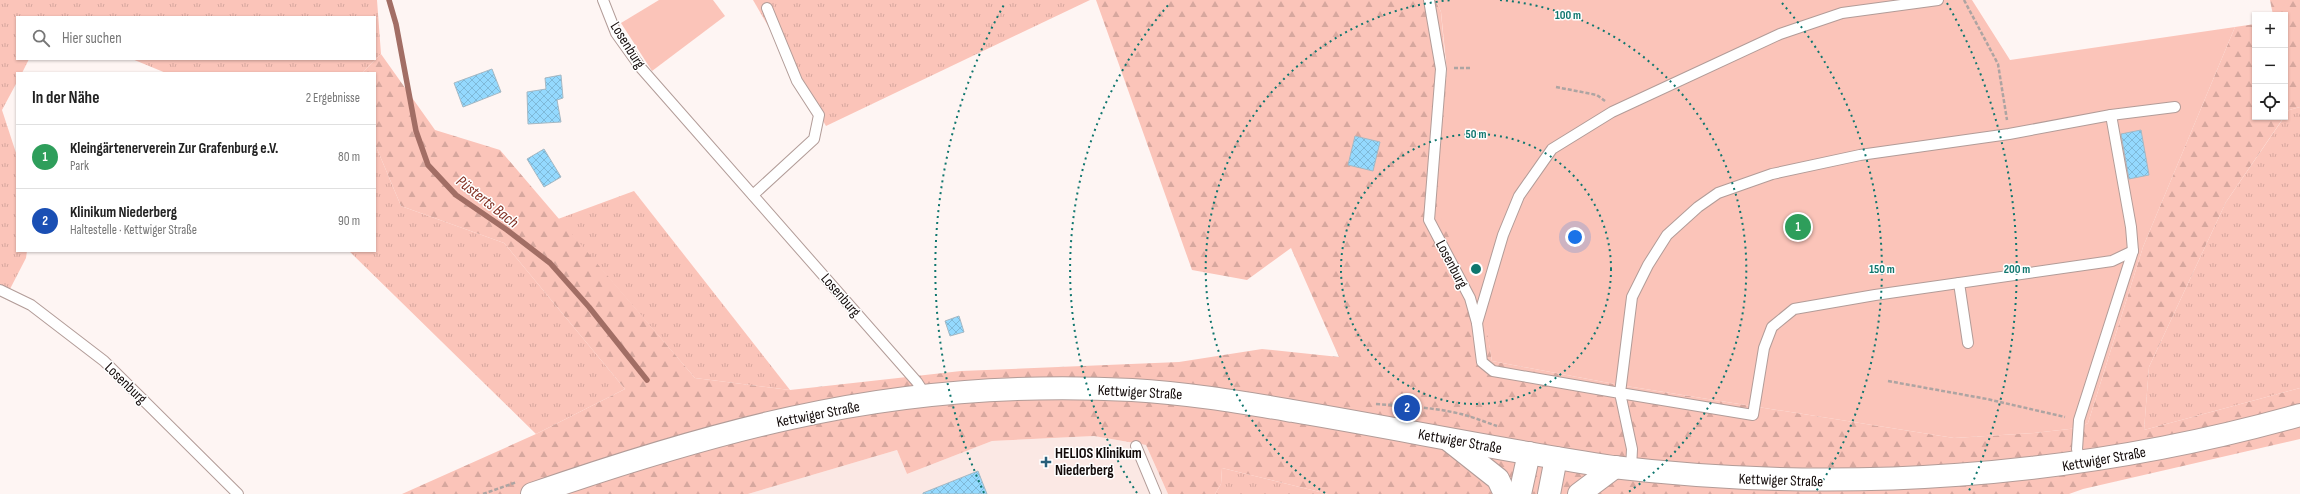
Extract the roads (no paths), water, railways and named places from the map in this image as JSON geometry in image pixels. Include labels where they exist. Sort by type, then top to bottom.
[{"type":"main road","name":"Kettwiger Straße","points":[[532,494],[579,478],[709,439],[790,418],[870,403],[926,396],[1055,389],[1129,390],[1220,399],[1556,458],[1623,468],[1702,477],[1808,482],[1883,481],[2048,469],[2131,455],[2232,434],[2300,415]]},
{"type":"main road","points":[[1446,438],[1498,479],[1505,494]]},
{"type":"main road","points":[[1520,494],[1529,453]]},
{"type":"main road","points":[[1550,494],[1556,458]]},
{"type":"main road","points":[[1579,494],[1623,468]]},
{"type":"lane","name":"Losenburg","points":[[603,0],[616,33],[641,68],[917,382],[926,396]]},
{"type":"lane","name":"Losenburg","points":[[1429,0],[1441,69],[1429,220],[1470,298],[1477,323],[1482,362],[1493,372],[1753,415],[1764,348],[1772,327],[1794,309],[1959,283]]},
{"type":"lane","points":[[1477,323],[1503,235],[1519,196],[1552,150],[1616,110],[1780,34],[1842,13],[1938,0]]},
{"type":"lane","points":[[753,195],[814,139],[819,115],[797,81],[767,8]]},
{"type":"lane","points":[[1623,468],[1632,449],[1620,393],[1632,297],[1648,265],[1667,235],[1698,207],[1718,193],[1772,174],[1860,155],[2009,134],[2111,114],[2175,107]]},
{"type":"lane","points":[[2080,463],[2076,449],[2080,420],[2133,251],[2131,227],[2111,114]]},
{"type":"lane","points":[[1968,344],[1959,283],[2112,261],[2133,251]]},
{"type":"lane","name":"Losenburg","points":[[0,290],[31,305],[104,361],[238,494]]},
{"type":"lane","points":[[1136,446],[1156,494]]},
{"type":"waterway","name":"Püsterts Bach","points":[[389,0],[396,24],[416,131],[428,165],[456,195],[507,230],[550,263],[589,307],[647,380]]},
{"type":"place","name":"Kleingärtenerverein Zur Grafenburg e.V.","points":[[1798,227]]},
{"type":"place","name":"Klinikum Niederberg","points":[[1407,408]]},
{"type":"place","name":"HELIOS Klinikum Niederberg","points":[[1046,462]]}]
